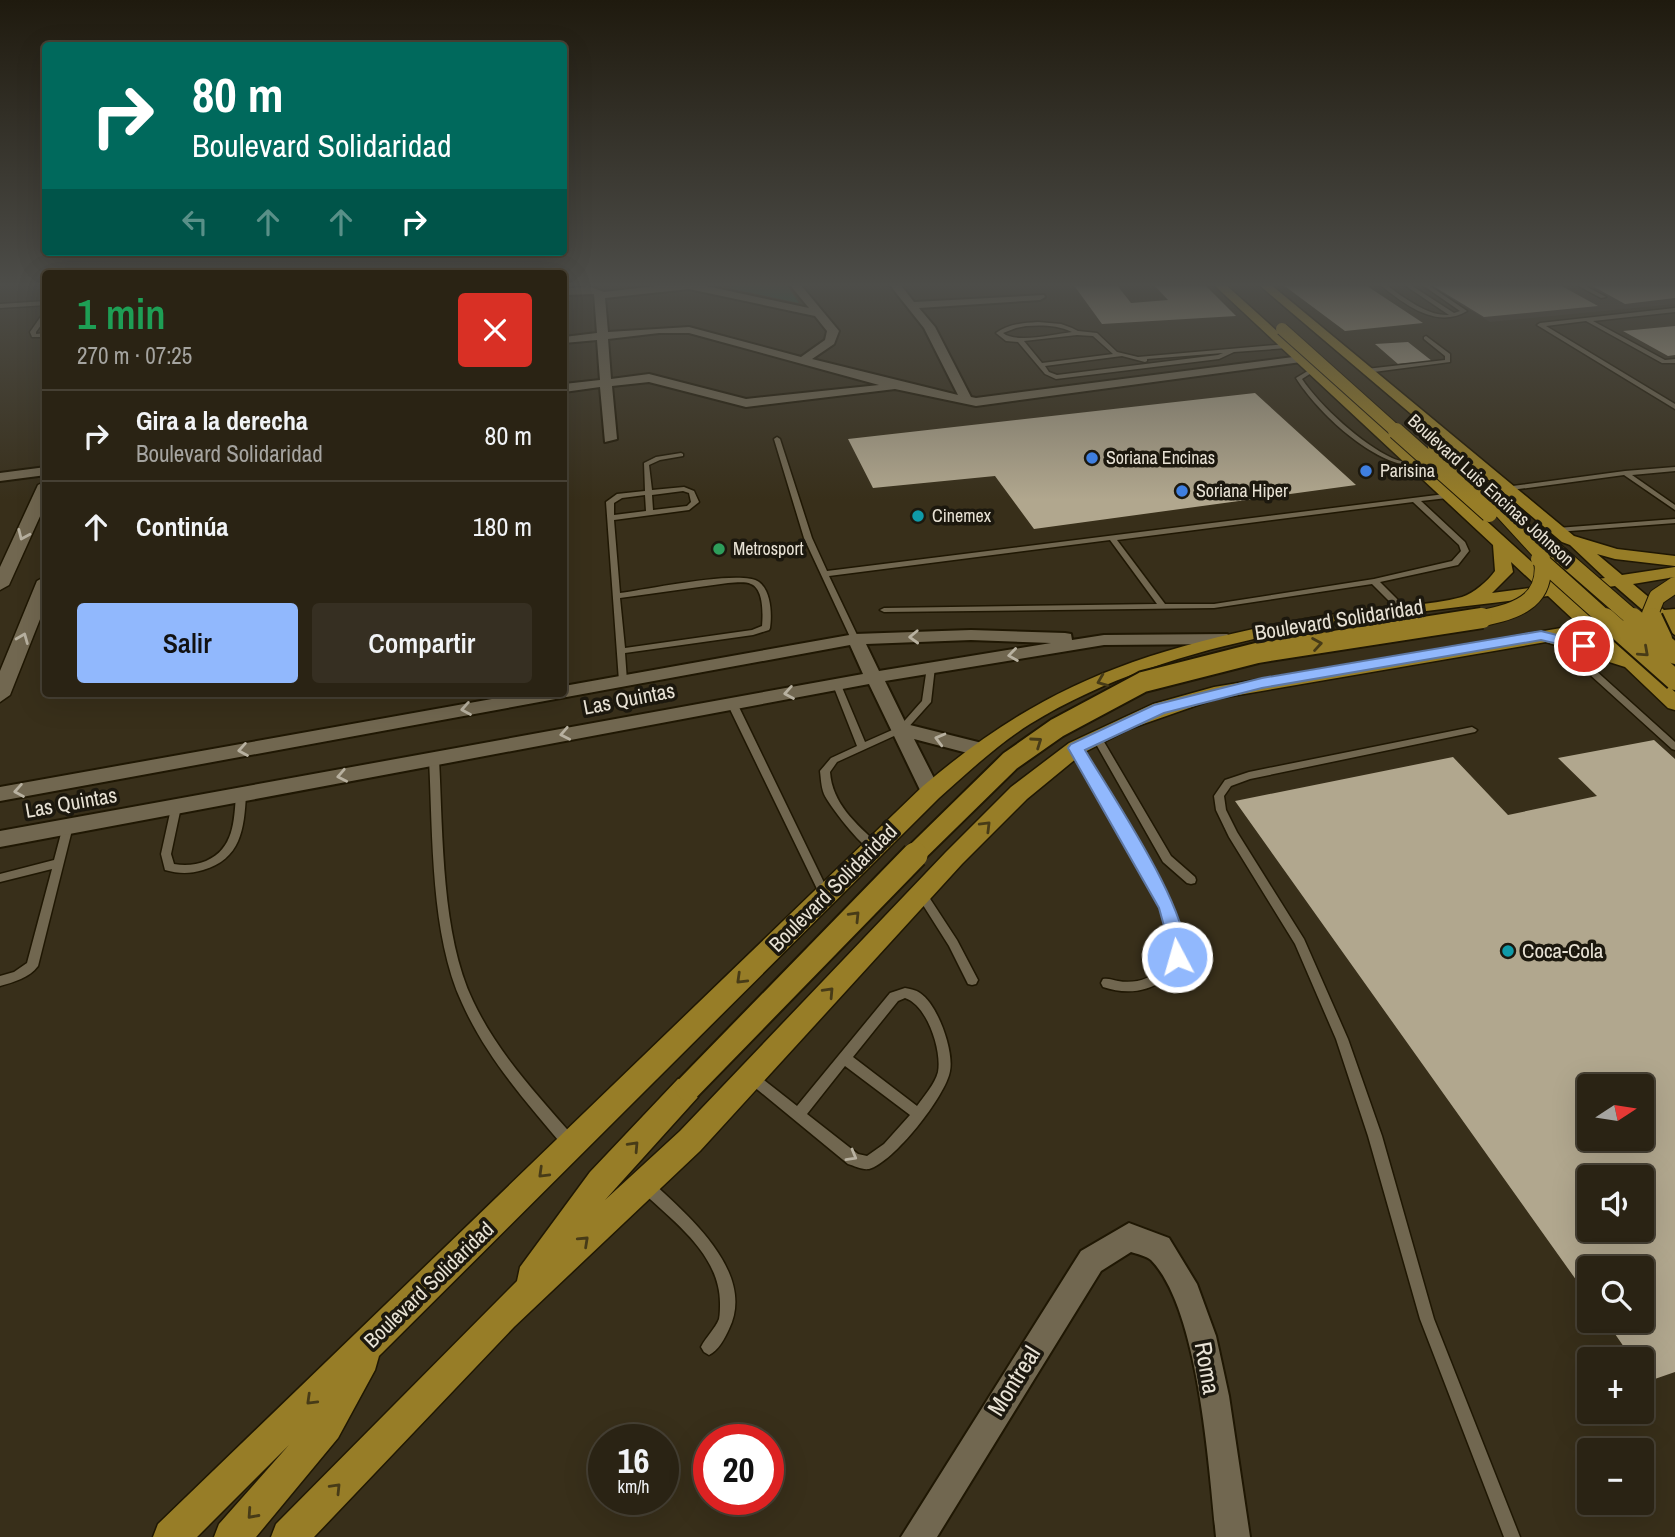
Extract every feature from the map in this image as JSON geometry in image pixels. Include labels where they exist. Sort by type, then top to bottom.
[{"type":"main road","points":[[1297,356],[1675,703]]},
{"type":"main road","name":"Boulevard Luis Encinas Johnson","points":[[1319,356],[1675,680]]},
{"type":"main road","name":"Boulevard Luis Encinas Johnson","points":[[1323,356],[1475,481],[1675,655]]},
{"type":"main road","points":[[1348,356],[1619,581],[1668,615],[1675,629]]},
{"type":"main road","points":[[503,1317],[600,1182],[976,792],[1010,761],[1093,707],[1143,682],[1256,653],[1487,617],[1518,608],[1536,597],[1545,583],[1546,568],[1541,554],[1475,481]]},
{"type":"main road","points":[[0,585],[42,494]]},
{"type":"main road","points":[[1562,534],[1615,554],[1675,561]]},
{"type":"main road","points":[[1469,601],[1494,584],[1504,572],[1501,542]]},
{"type":"main road","name":"Boulevard Solidaridad","points":[[171,1537],[930,792],[979,749],[1034,713],[1075,692],[1168,656],[1227,639],[1340,618],[1675,572]]},
{"type":"main road","points":[[1675,585],[1657,597],[1650,614],[1659,636],[1675,655]]},
{"type":"main road","points":[[0,695],[42,591]]},
{"type":"main road","points":[[289,1537],[503,1317],[645,1184],[750,1077],[920,893],[1019,793],[1087,743],[1186,700],[1262,683],[1668,615]]},
{"type":"main road","points":[[1340,618],[1368,638],[1383,663]]},
{"type":"main road","points":[[1541,636],[1595,650],[1646,675]]},
{"type":"main road","points":[[232,1537],[292,1471],[326,1426],[374,1338]]},
{"type":"street","points":[[604,356],[610,439]]},
{"type":"street","points":[[788,356],[898,386],[967,401],[1008,400],[1301,359]]},
{"type":"street","points":[[804,360],[811,356]]},
{"type":"street","points":[[945,356],[967,401]]},
{"type":"street","points":[[567,388],[660,379],[746,403],[898,386]]},
{"type":"street","points":[[0,477],[42,472]]},
{"type":"street","name":"Las Quintas","points":[[567,691],[855,639],[971,635],[1104,640],[1227,639]]},
{"type":"street","points":[[855,639],[902,729],[930,792]]},
{"type":"street","name":"Las Quintas","points":[[0,839],[931,667],[1104,640]]},
{"type":"street","name":"Las Quintas","points":[[0,794],[536,697]]},
{"type":"street","points":[[902,729],[979,749]]},
{"type":"street","name":"Roma","points":[[1123,1238],[1138,1237],[1158,1247],[1171,1260],[1186,1285],[1200,1325],[1233,1537]]},
{"type":"street","name":"Montreal","points":[[918,1537],[1072,1286],[1105,1247],[1123,1238]]},
{"type":"lane","points":[[1033,356],[1052,376],[1063,377],[1222,356]]},
{"type":"lane","points":[[1040,365],[1115,356]]},
{"type":"lane","points":[[1126,356],[1159,365]]},
{"type":"lane","points":[[1140,358],[1160,356]]},
{"type":"lane","points":[[1366,371],[1448,361],[1448,356]]},
{"type":"lane","points":[[1590,356],[1675,407]]},
{"type":"lane","points":[[1653,356],[1664,362],[1675,361]]},
{"type":"lane","points":[[1312,370],[1300,375],[1299,380],[1337,418],[1377,452],[1399,462],[1417,465]]},
{"type":"lane","points":[[1337,418],[1364,416]]},
{"type":"lane","points":[[777,439],[808,538],[855,639]]},
{"type":"lane","points":[[650,513],[646,464],[658,458],[681,455]]},
{"type":"lane","points":[[825,574],[1414,499],[1675,469]]},
{"type":"lane","points":[[1625,473],[1675,508]]},
{"type":"lane","points":[[610,518],[689,508],[695,502],[692,492],[684,489],[648,492],[614,498],[610,502],[610,518],[623,681]]},
{"type":"lane","points":[[884,610],[1214,606],[1443,568],[1462,558],[1465,551],[1462,544],[1414,499]]},
{"type":"lane","points":[[1562,534],[1675,521]]},
{"type":"lane","points":[[1111,537],[1163,607]]},
{"type":"lane","points":[[1374,581],[1402,609]]},
{"type":"lane","points":[[616,596],[727,582],[753,582],[760,587],[768,621],[762,630],[621,651]]},
{"type":"lane","points":[[874,848],[844,816],[831,797],[825,778],[827,766],[834,760],[902,729],[926,702],[931,667]]},
{"type":"lane","points":[[1591,671],[1675,747]]},
{"type":"lane","points":[[837,685],[863,748]]},
{"type":"lane","points":[[732,703],[826,895]]},
{"type":"lane","points":[[1472,730],[1249,776],[1227,783],[1219,796],[1221,810],[1233,834],[1300,942],[1342,1039],[1375,1136],[1427,1319],[1512,1537]]},
{"type":"lane","points":[[1087,743],[1167,859],[1191,880]]},
{"type":"lane","points":[[1087,743],[1168,907],[1177,937],[1177,957],[1164,974],[1134,988],[1108,983]]},
{"type":"lane","points":[[434,759],[444,904],[458,978],[483,1029],[525,1090],[572,1145]]},
{"type":"lane","points":[[176,807],[166,854],[169,867],[180,871],[201,867],[227,855],[237,836],[242,795]]},
{"type":"lane","points":[[0,981],[17,976],[32,966],[68,827]]},
{"type":"lane","points":[[0,878],[58,863]]},
{"type":"lane","points":[[920,893],[953,943],[972,980]]},
{"type":"lane","points":[[750,1077],[853,1159],[869,1163],[895,1142],[937,1089],[944,1072],[942,1042],[927,1010],[911,992],[902,991],[894,997],[798,1115]]},
{"type":"lane","points":[[844,1058],[918,1114]]},
{"type":"lane","points":[[645,1184],[705,1243],[720,1266],[727,1293],[727,1316],[709,1348]]},
{"type":"building","points":[[1388,356],[1425,356],[1432,361],[1398,364]]},
{"type":"building","name":"Soriana Encinas","points":[[1255,393],[1356,485],[1034,529],[995,476],[873,488],[848,439]]},
{"type":"building","name":"Coca-Cola","points":[[1654,740],[1675,759],[1675,1372],[1654,1379],[1654,1347],[1624,1347],[1614,1333],[1654,1333],[1654,1256],[1577,1256],[1577,1281],[1235,801],[1453,757],[1508,815],[1597,796],[1558,758]]},
{"type":"place","name":"Soriana Encinas","points":[[1092,458]]},
{"type":"place","name":"Parisina","points":[[1366,471]]},
{"type":"place","name":"Soriana Hiper","points":[[1182,491]]},
{"type":"place","name":"Cinemex","points":[[918,516]]},
{"type":"place","name":"Metrosport","points":[[719,549]]},
{"type":"place","name":"Coca-Cola","points":[[1508,951]]},
{"type":"route","points":[[1177,957],[1177,937],[1168,907],[1136,847],[1076,748],[1122,724],[1160,709],[1186,700],[1262,683],[1541,636],[1584,646]]}]
